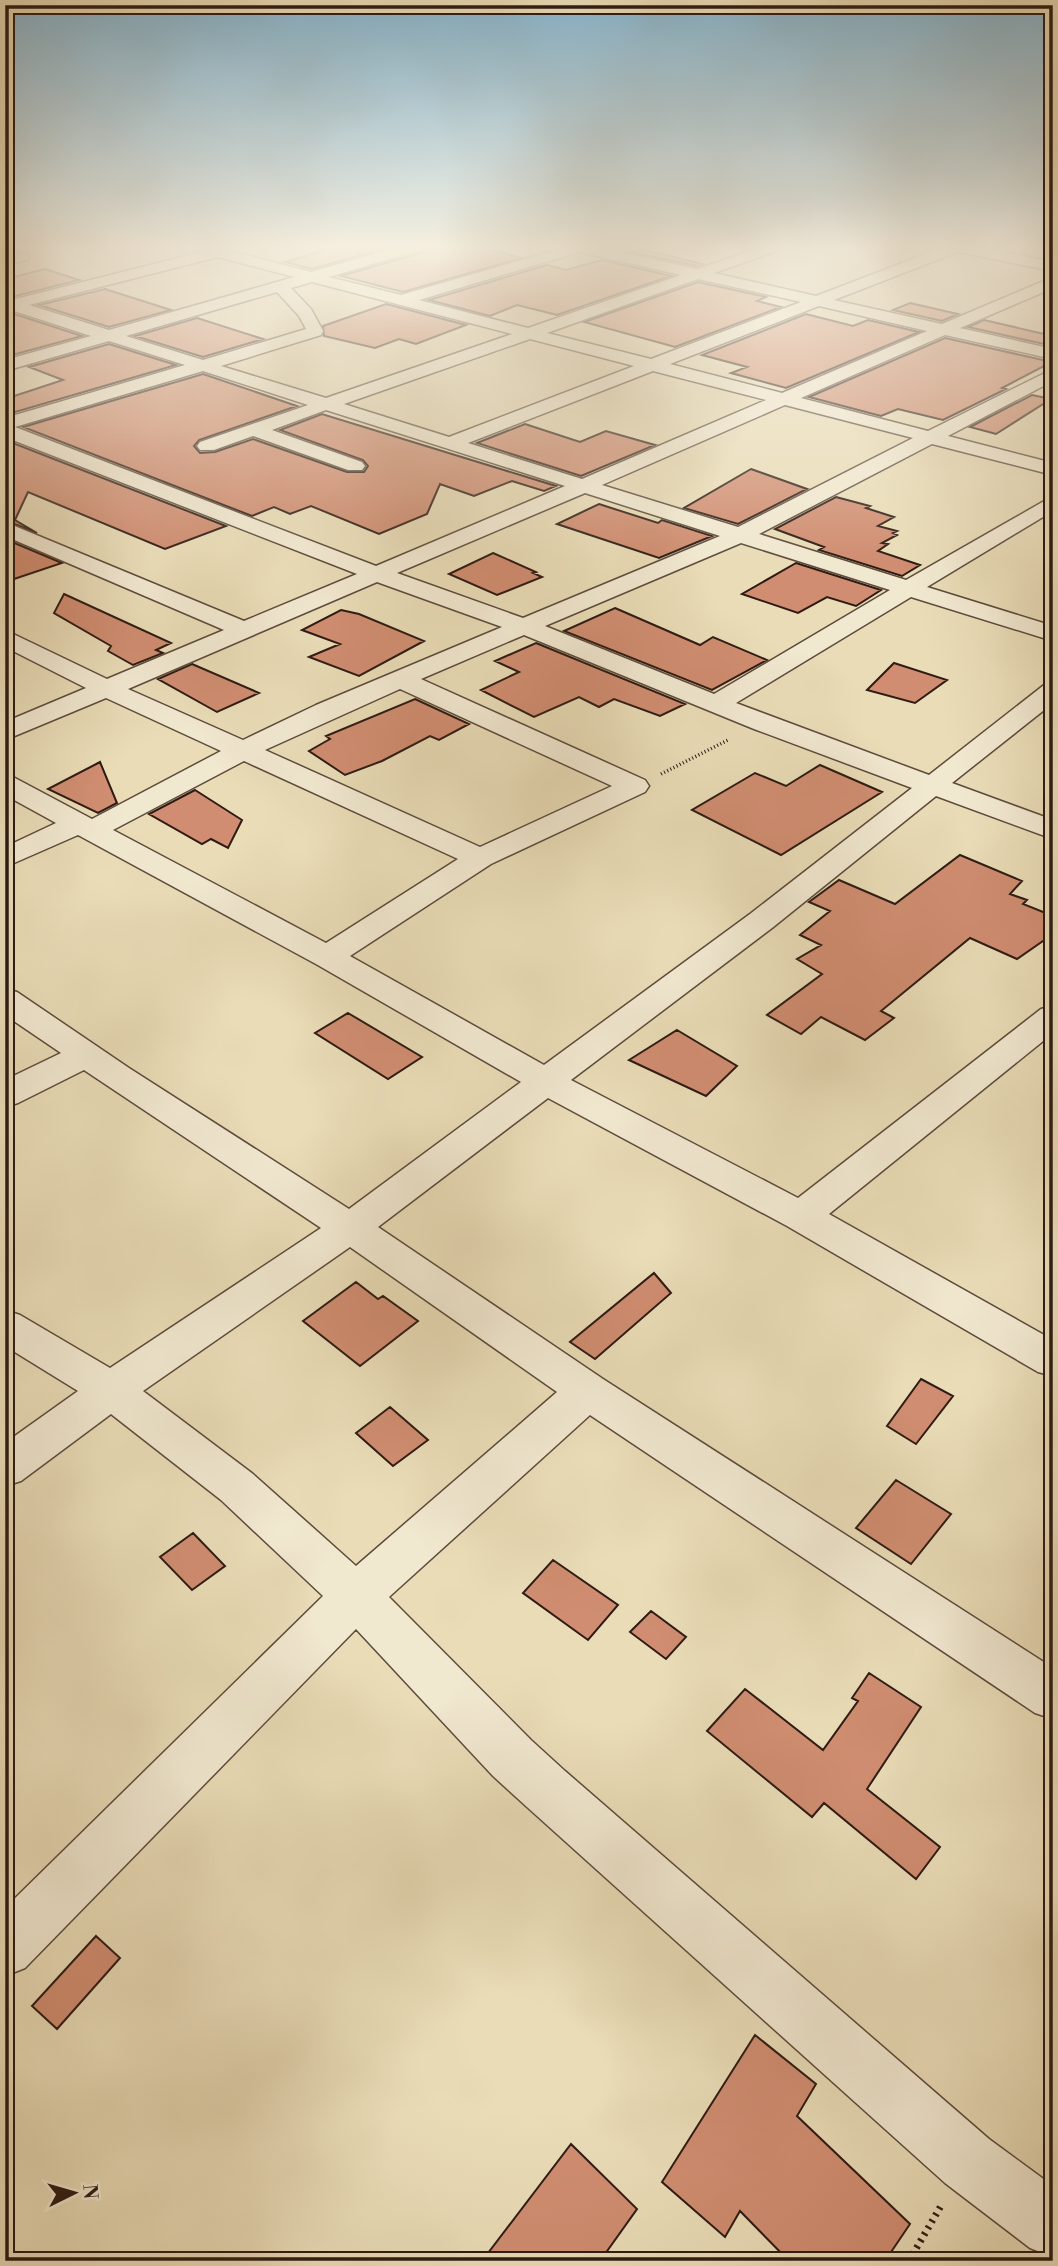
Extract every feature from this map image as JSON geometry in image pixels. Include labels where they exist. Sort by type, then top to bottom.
[{"type":"street","points":[[5,366],[61,351]]},
{"type":"street","points":[[153,351],[329,404],[1053,634]]},
{"type":"street","points":[[5,424],[255,351]]},
{"type":"street","points":[[207,446],[482,351]]},
{"type":"street","points":[[595,351],[1053,468]]},
{"type":"street","points":[[450,443],[689,351]]},
{"type":"street","points":[[5,732],[583,486],[892,351]]},
{"type":"street","points":[[5,858],[86,826],[326,711],[740,535],[1053,374]]},
{"type":"street","points":[[5,430],[377,574],[523,626],[763,723],[1053,830]]},
{"type":"street","points":[[254,430],[355,466]]},
{"type":"street","points":[[715,704],[1053,502]]},
{"type":"street","points":[[5,528],[244,630]]},
{"type":"street","points":[[5,637],[107,689],[480,858]]},
{"type":"street","points":[[402,680],[635,786]]},
{"type":"street","points":[[5,1468],[111,1390],[350,1228],[547,1082],[761,920],[1053,690]]},
{"type":"street","points":[[5,784],[327,957],[547,1082],[801,1216],[1053,1360]]},
{"type":"street","points":[[327,957],[480,858],[635,786]]},
{"type":"street","points":[[5,999],[350,1228],[588,1391],[1053,1696]]},
{"type":"street","points":[[801,1216],[1053,1016]]},
{"type":"street","points":[[5,1094],[86,1055]]},
{"type":"street","points":[[5,1326],[111,1390],[237,1487],[356,1596],[512,1758],[967,2161],[1053,2225]]},
{"type":"street","points":[[5,1948],[356,1596],[588,1391]]},
{"type":"path","points":[[635,786],[763,723]]},
{"type":"path","points":[[909,2261],[967,2161]]},
{"type":"building","points":[[5,351],[28,351],[5,357]]},
{"type":"building","points":[[86,351],[131,351],[176,365],[5,415],[5,399],[63,380],[29,367]]},
{"type":"building","points":[[183,351],[224,351],[203,357]]},
{"type":"building","points":[[713,351],[874,351],[786,388],[731,373],[747,367],[702,355]]},
{"type":"building","points":[[916,351],[1002,351],[1052,362],[1002,388],[1006,389],[943,420],[898,409],[881,416],[809,397]]},
{"type":"building","points":[[203,374],[297,406],[199,440],[194,446],[200,453],[215,452],[253,439],[347,472],[364,472],[368,466],[363,460],[280,430],[322,414],[556,486],[544,491],[512,481],[474,496],[440,484],[427,514],[379,534],[311,506],[290,514],[274,507],[252,516],[23,427]]},
{"type":"building","points":[[1032,395],[1051,399],[996,434],[970,427]]},
{"type":"building","points":[[525,424],[580,442],[606,431],[655,445],[581,476],[477,443]]},
{"type":"building","points":[[5,440],[226,526],[165,549],[28,492],[15,520],[37,533],[5,520]]},
{"type":"building","points":[[751,469],[807,489],[738,524],[684,508]]},
{"type":"building","points":[[836,497],[870,506],[866,508],[894,517],[878,526],[897,531],[893,533],[897,535],[882,543],[888,544],[878,551],[920,565],[902,576],[819,550],[824,547],[775,529]]},
{"type":"building","points":[[599,504],[658,523],[662,520],[712,536],[659,558],[557,524]]},
{"type":"building","points":[[5,539],[62,563],[5,582]]},
{"type":"building","points":[[493,553],[542,577],[497,595],[449,574]]},
{"type":"building","points":[[796,563],[881,590],[856,606],[827,597],[798,613],[742,594]]},
{"type":"building","points":[[64,594],[171,643],[156,650],[163,653],[133,665],[108,651],[111,646],[54,613]]},
{"type":"building","points":[[615,608],[700,645],[713,637],[767,660],[712,690],[564,631]]},
{"type":"building","points":[[341,610],[359,614],[424,641],[359,676],[309,657],[340,644],[302,630]]},
{"type":"building","points":[[536,643],[685,704],[660,716],[614,699],[599,707],[579,697],[534,717],[481,690],[519,672],[495,661]]},
{"type":"building","points":[[894,663],[947,680],[915,703],[867,690]]},
{"type":"building","points":[[192,664],[259,693],[217,712],[158,679]]},
{"type":"building","points":[[415,699],[469,724],[439,740],[430,736],[382,761],[345,775],[309,751],[330,739],[326,736]]},
{"type":"building","points":[[100,762],[117,803],[98,813],[48,789]]},
{"type":"building","points":[[820,765],[882,792],[781,855],[692,810],[755,773],[786,786]]},
{"type":"building","points":[[195,790],[242,820],[228,848],[211,839],[202,844],[149,814]]},
{"type":"building","points":[[960,855],[1022,881],[1010,894],[1027,900],[1023,904],[1053,916],[1053,934],[1017,959],[970,938],[881,1011],[894,1018],[865,1040],[821,1017],[801,1034],[767,1015],[822,974],[797,959],[821,945],[800,935],[830,911],[809,902],[839,880],[895,904]]},
{"type":"building","points":[[348,1013],[422,1057],[388,1079],[315,1033]]},
{"type":"building","points":[[677,1030],[737,1066],[706,1096],[629,1060]]},
{"type":"building","points":[[654,1273],[671,1293],[595,1359],[570,1342]]},
{"type":"building","points":[[356,1282],[378,1299],[383,1296],[418,1321],[360,1366],[303,1321]]},
{"type":"building","points":[[921,1379],[953,1396],[916,1444],[887,1426]]},
{"type":"building","points":[[390,1407],[428,1440],[393,1466],[356,1433]]},
{"type":"building","points":[[896,1480],[951,1514],[911,1564],[856,1528]]},
{"type":"building","points":[[193,1533],[225,1566],[192,1590],[160,1557]]},
{"type":"building","points":[[553,1560],[618,1605],[588,1640],[523,1593]]},
{"type":"building","points":[[651,1611],[686,1637],[666,1659],[630,1632]]},
{"type":"building","points":[[869,1673],[921,1707],[867,1789],[940,1847],[916,1879],[824,1803],[812,1817],[707,1731],[745,1689],[823,1750],[858,1701],[852,1698]]},
{"type":"building","points":[[96,1936],[120,1958],[57,2029],[32,2006]]},
{"type":"building","points":[[755,2035],[816,2084],[797,2116],[910,2224],[885,2261],[789,2261],[740,2211],[725,2237],[662,2182]]},
{"type":"building","points":[[571,2144],[637,2209],[600,2261],[482,2261]]}]
